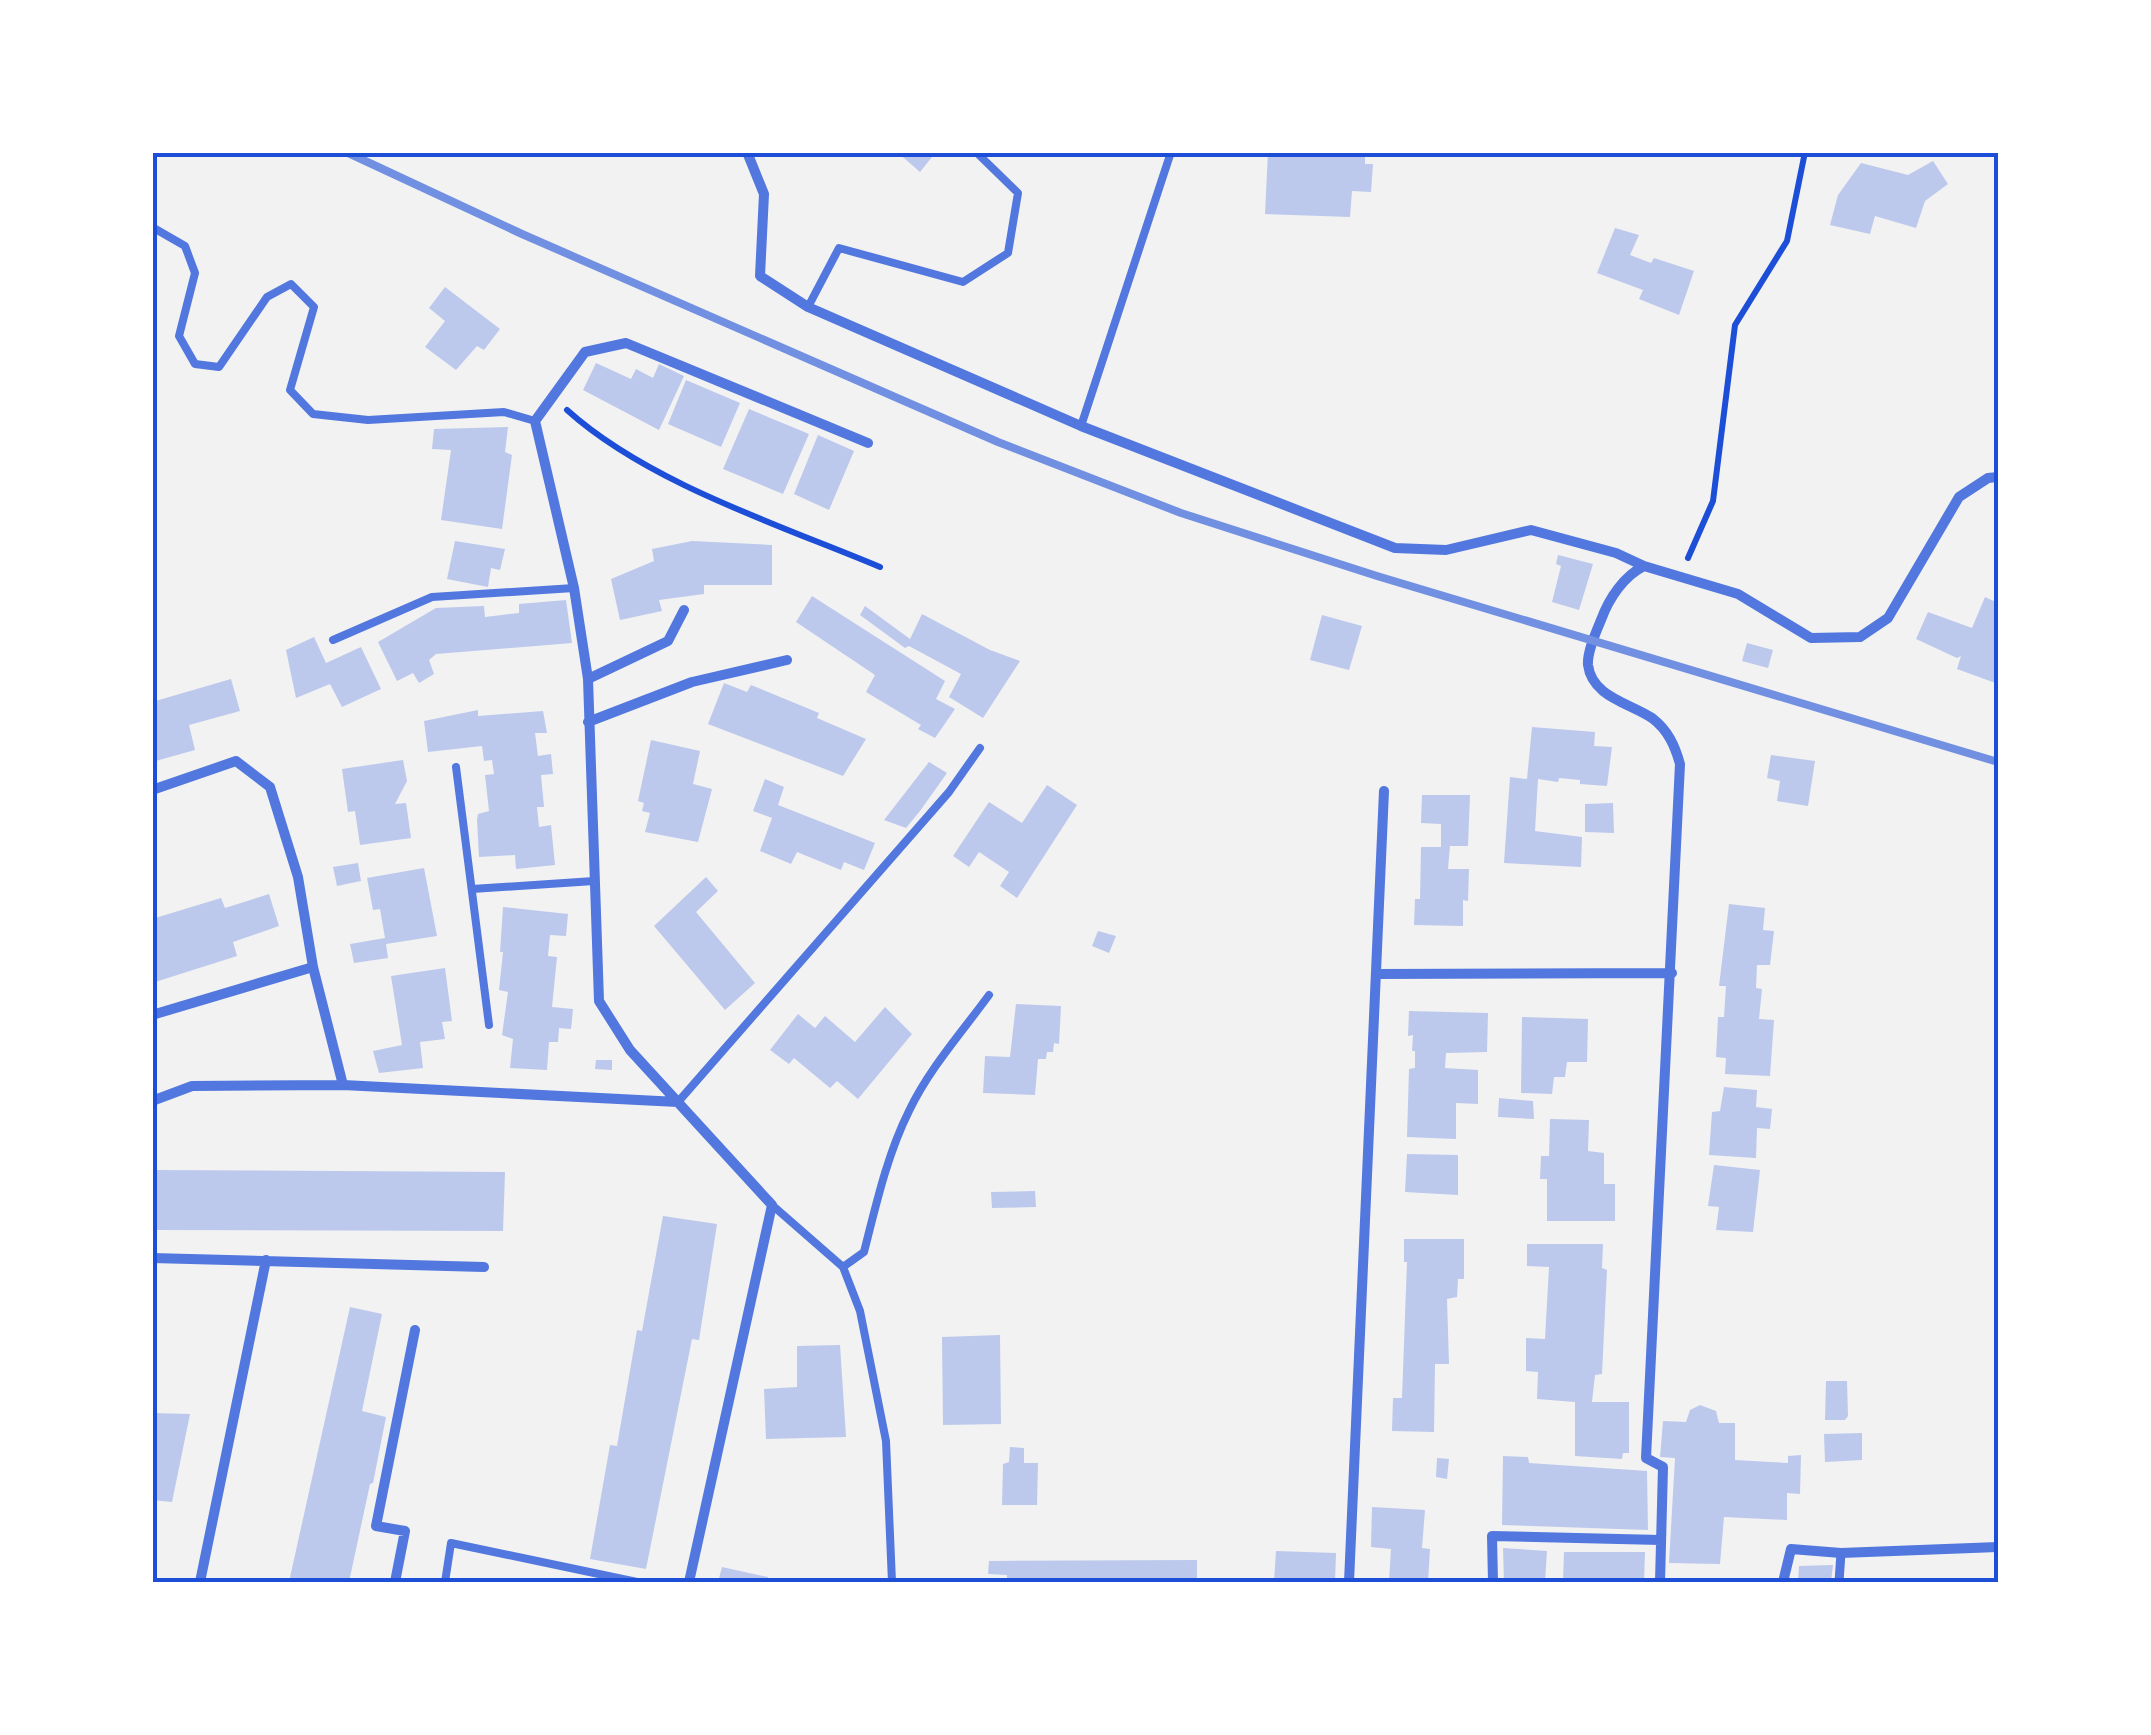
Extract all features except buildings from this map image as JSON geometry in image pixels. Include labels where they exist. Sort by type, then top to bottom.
[{"type":"street","points":[[747,152],[764,194],[760,276],[808,307],[1081,426],[1396,548],[1446,550],[1531,530],[1616,553],[1644,566],[1738,594],[1811,638],[1860,638],[1888,618],[1959,497],[1988,478],[1998,477]]},
{"type":"street","points":[[689,1582],[772,1205],[630,1050],[599,1001],[588,679],[574,588],[536,421],[586,352],[626,343],[868,443]]},
{"type":"street","points":[[1644,566],[1628,574],[1602,615],[1588,663],[1595,684],[1653,719],[1673,740],[1680,764],[1646,1458],[1663,1467],[1660,1582]]},
{"type":"street","points":[[588,679],[668,641],[684,610]]},
{"type":"street","points":[[588,722],[692,682],[787,660]]},
{"type":"street","points":[[152,790],[236,760],[270,786],[298,876],[313,967],[343,1085]]},
{"type":"street","points":[[1349,1582],[1384,791]]},
{"type":"street","points":[[152,1014],[313,967]]},
{"type":"street","points":[[1376,974],[1672,973]]},
{"type":"street","points":[[152,1101],[192,1086],[343,1085],[678,1102]]},
{"type":"street","points":[[152,1258],[484,1267]]},
{"type":"street","points":[[200,1582],[266,1260]]},
{"type":"street","points":[[395,1582],[404,1531],[376,1526],[416,1330]]},
{"type":"street","points":[[1493,1582],[1492,1536],[1660,1540]]},
{"type":"street","points":[[1784,1582],[1791,1548],[1841,1553],[1998,1547]]},
{"type":"street","points":[[1839,1582],[1841,1553]]},
{"type":"lane","points":[[808,307],[838,248],[964,282],[1008,253],[1018,193],[976,152]]},
{"type":"lane","points":[[1081,426],[1171,152]]},
{"type":"lane","points":[[152,227],[185,246],[194,273],[179,336],[195,364],[219,367],[267,297],[292,284],[314,307],[290,390],[313,414],[368,420],[504,412],[536,421]]},
{"type":"lane","points":[[333,640],[432,596],[574,588]]},
{"type":"lane","points":[[678,1102],[949,792],[980,748]]},
{"type":"lane","points":[[456,767],[489,1025]]},
{"type":"lane","points":[[472,888],[594,881]]},
{"type":"lane","points":[[843,1267],[864,1252],[882,1182],[909,1111],[990,996]]},
{"type":"lane","points":[[772,1205],[843,1267],[860,1312],[886,1441],[892,1582]]},
{"type":"lane","points":[[444,1582],[452,1543],[638,1582]]},
{"type":"path","points":[[1680,575],[1714,500],[1735,326],[1786,240],[1804,152]]},
{"type":"path","points":[[551,396],[594,434],[694,489],[880,566]]},
{"type":"railway","points":[[346,152],[522,234],[998,442],[1181,513],[1377,576],[1998,762]]}]
